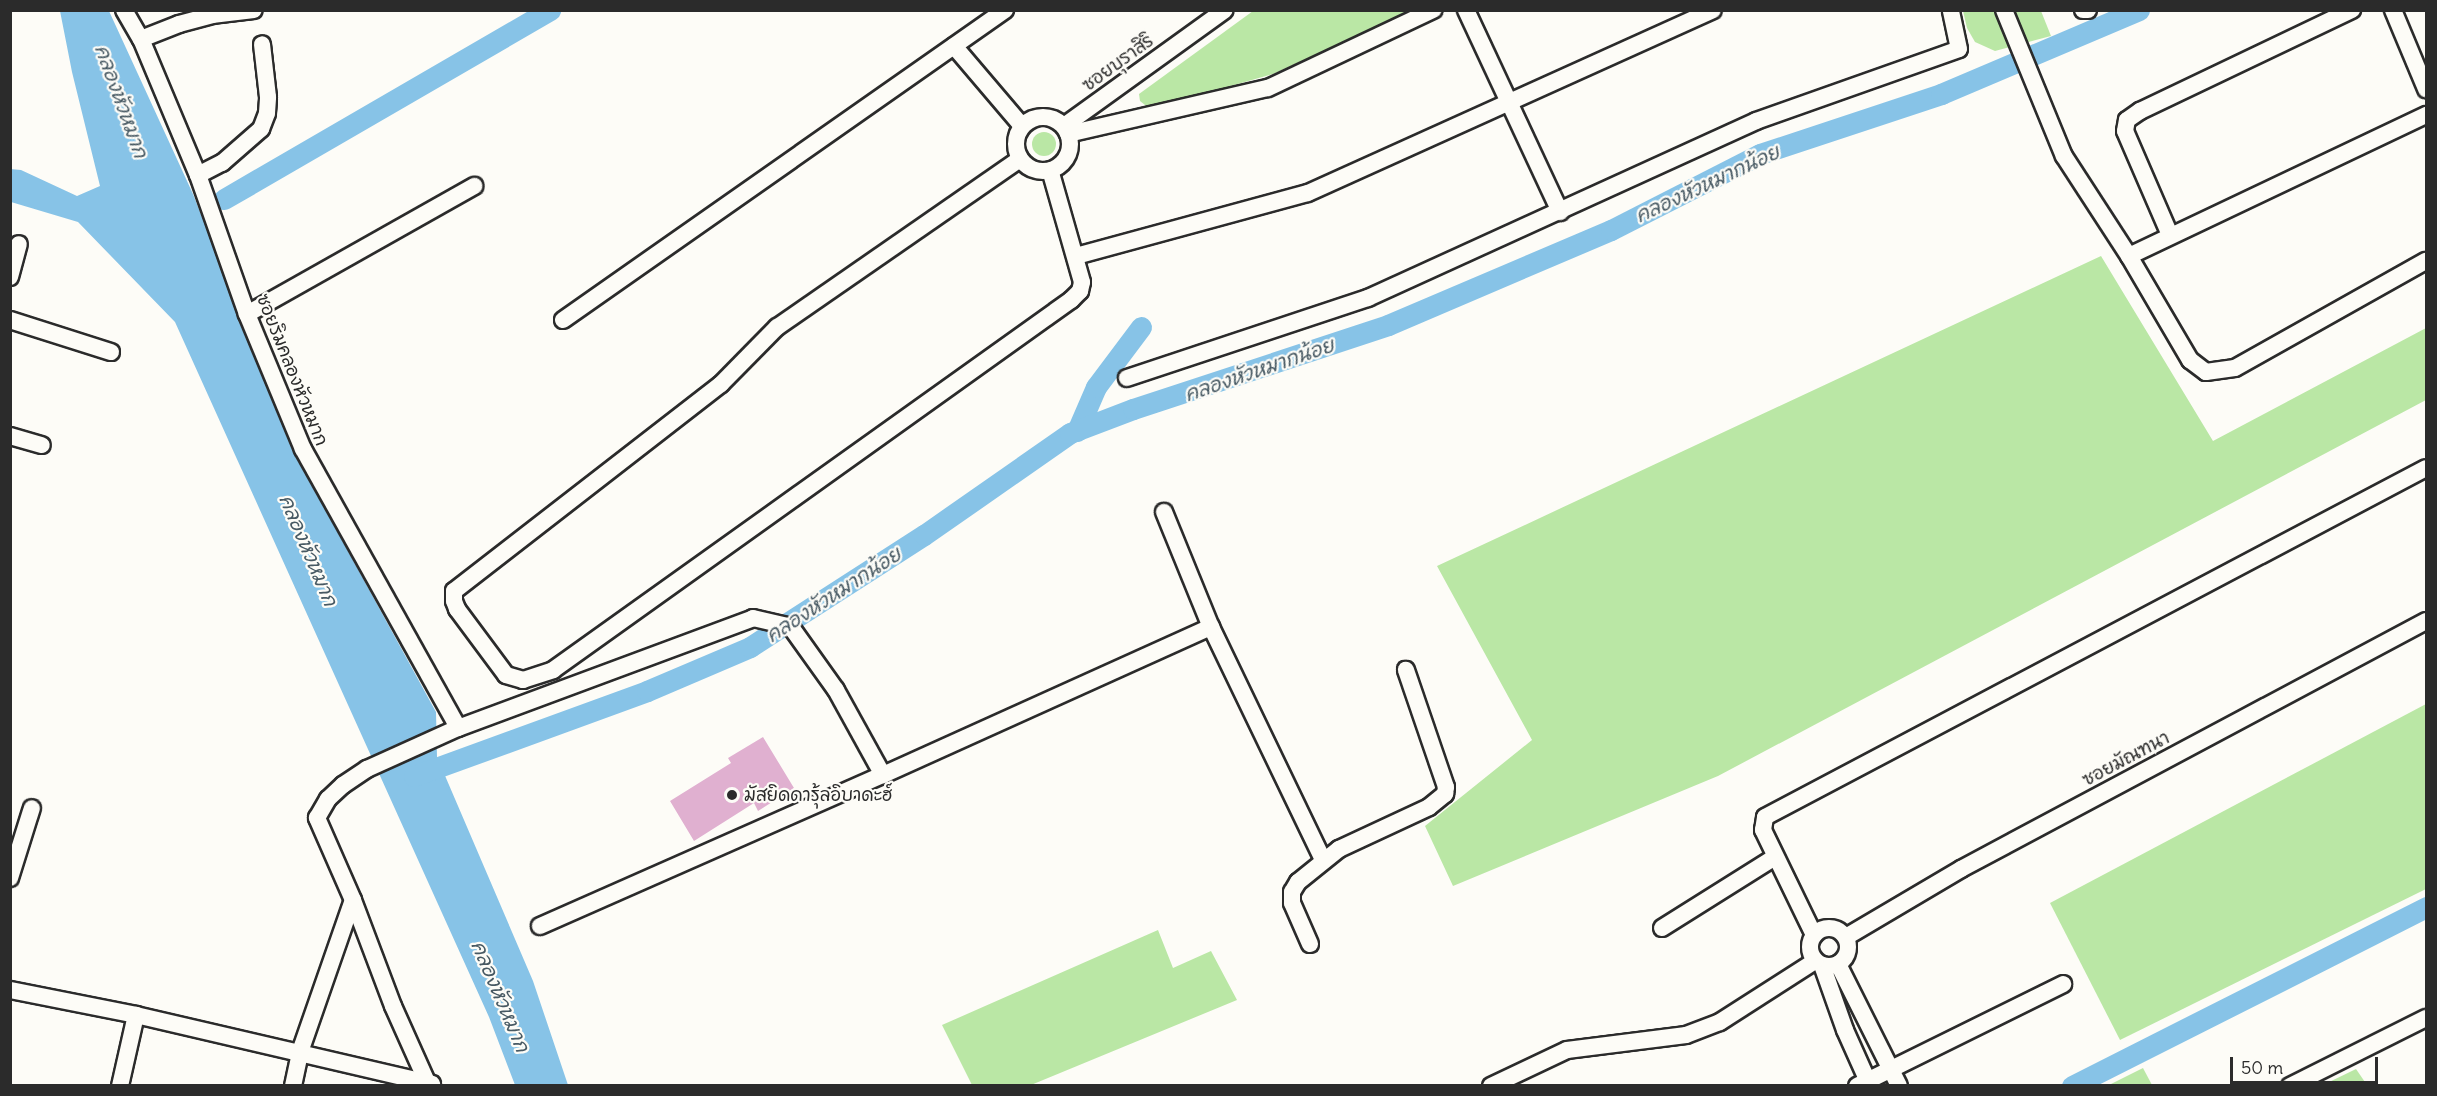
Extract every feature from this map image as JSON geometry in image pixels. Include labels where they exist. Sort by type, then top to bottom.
[{"type":"street","name":"ซอยริมคลองหัวหมาก","points":[[124,10],[141,39],[198,175],[247,314],[303,449],[452,731]]},
{"type":"street","points":[[141,39],[179,24],[212,15],[254,10]]},
{"type":"street","points":[[563,320],[1005,10]]},
{"type":"street","name":"ซอยบุราสิริ","points":[[1066,130],[1225,10]]},
{"type":"street","points":[[1066,130],[1068,152],[1064,160],[1050,170],[1033,169],[1020,159],[1016,143],[1022,126],[1029,120],[1047,117],[1066,130],[1268,88],[1433,10]]},
{"type":"street","points":[[1466,10],[1560,212]]},
{"type":"street","points":[[1076,256],[1308,193],[1713,10]]},
{"type":"street","points":[[1127,378],[1368,298],[1756,121],[1959,49],[1951,10]]},
{"type":"street","points":[[2004,10],[2064,156],[2129,256],[2190,360],[2206,372],[2235,368],[2427,261]]},
{"type":"street","points":[[2083,10],[2088,10]]},
{"type":"street","points":[[2170,235],[2125,131],[2127,120],[2140,111],[2352,10]]},
{"type":"street","points":[[2392,10],[2427,89]]},
{"type":"street","points":[[198,175],[222,163],[261,129],[267,113],[268,97],[262,44]]},
{"type":"street","points":[[954,46],[1022,126]]},
{"type":"street","points":[[2129,256],[2427,115]]},
{"type":"street","points":[[1020,159],[777,327],[721,384],[454,591],[457,609],[506,675],[522,680],[553,670],[1059,309],[1080,291],[1082,282],[1076,256],[1050,170]]},
{"type":"street","points":[[247,314],[474,186]]},
{"type":"street","points":[[10,278],[20,244]]},
{"type":"street","points":[[10,320],[111,352]]},
{"type":"street","points":[[10,436],[42,445]]},
{"type":"street","points":[[1899,1086],[1825,964],[1810,951],[1814,935],[1763,830],[1765,817],[2427,468]]},
{"type":"street","points":[[1164,512],[1210,627],[1323,860]]},
{"type":"street","points":[[431,1084],[393,1006],[354,900],[317,818],[328,800],[343,785],[367,769],[452,731],[753,618],[791,627],[836,690],[883,775]]},
{"type":"street","name":"ซอยมัณฑนา","points":[[1846,937],[1961,869],[2427,621]]},
{"type":"street","points":[[540,926],[883,775],[1210,627]]},
{"type":"street","points":[[1310,944],[1292,903],[1292,892],[1298,882],[1339,849],[1429,807],[1446,794],[1446,787],[1406,670]]},
{"type":"street","points":[[10,878],[32,808]]},
{"type":"street","points":[[1662,928],[1775,857]]},
{"type":"street","points":[[293,1086],[300,1052],[354,900]]},
{"type":"street","points":[[1491,1086],[1567,1050],[1686,1035],[1720,1022],[1848,950],[1846,937],[1830,928],[1814,935]]},
{"type":"street","points":[[1825,964],[1845,1030],[1865,1084],[2063,984]]},
{"type":"street","points":[[10,990],[136,1015],[431,1084]]},
{"type":"street","points":[[120,1086],[136,1015]]},
{"type":"street","points":[[2289,1086],[2427,1018]]},
{"type":"green space","points":[[1253,11],[1412,11],[1273,74],[1150,109],[1140,101],[1139,94]]},
{"type":"green space","points":[[1963,11],[2041,11],[2051,36],[1995,51],[1975,42],[1967,28]]},
{"type":"green space","points":[[1044,132],[1049,133],[1055,139],[1055,149],[1049,155],[1044,156],[1039,155],[1033,149],[1032,144],[1033,139],[1039,133]]},
{"type":"green space","points":[[2101,256],[2213,441],[2426,328],[2426,400],[1718,776],[1453,886],[1425,826],[1532,740],[1437,566]]},
{"type":"green space","points":[[2426,704],[2426,889],[2120,1040],[2050,903]]},
{"type":"green space","points":[[1158,930],[1173,968],[1211,951],[1237,1000],[1031,1085],[972,1085],[942,1025]]},
{"type":"green space","points":[[2143,1068],[2152,1085],[2109,1085]]},
{"type":"green space","points":[[2356,1069],[2367,1085],[2323,1085]]},
{"type":"water","name":"คลองหัวหมาก","points":[[60,11],[109,11],[193,194],[296,456],[436,712],[437,757],[533,981],[568,1085],[515,1085],[489,1017],[175,322],[78,222],[11,202],[10,169],[21,170],[77,196],[100,186],[72,72]]},
{"type":"building","name":"มัสยิดดารุ้ลอิบาดะฮ์","points":[[763,737],[794,788],[758,811],[754,803],[694,841],[670,801],[731,763],[728,758]]},
{"type":"waterway","points":[[224,199],[550,10]]},
{"type":"waterway","name":"คลองหัวหมากน้อย","points":[[414,776],[647,691],[750,647],[924,535],[1070,433],[1133,409],[1388,325],[1611,230],[1760,154],[1941,94],[2139,10]]},
{"type":"waterway","points":[[1077,431],[1096,387],[1141,327]]},
{"type":"waterway","points":[[2072,1086],[2426,907]]},
{"type":"place","name":"มัสยิดดารุ้ลอิบาดะฮ์","points":[[732,795]]}]
